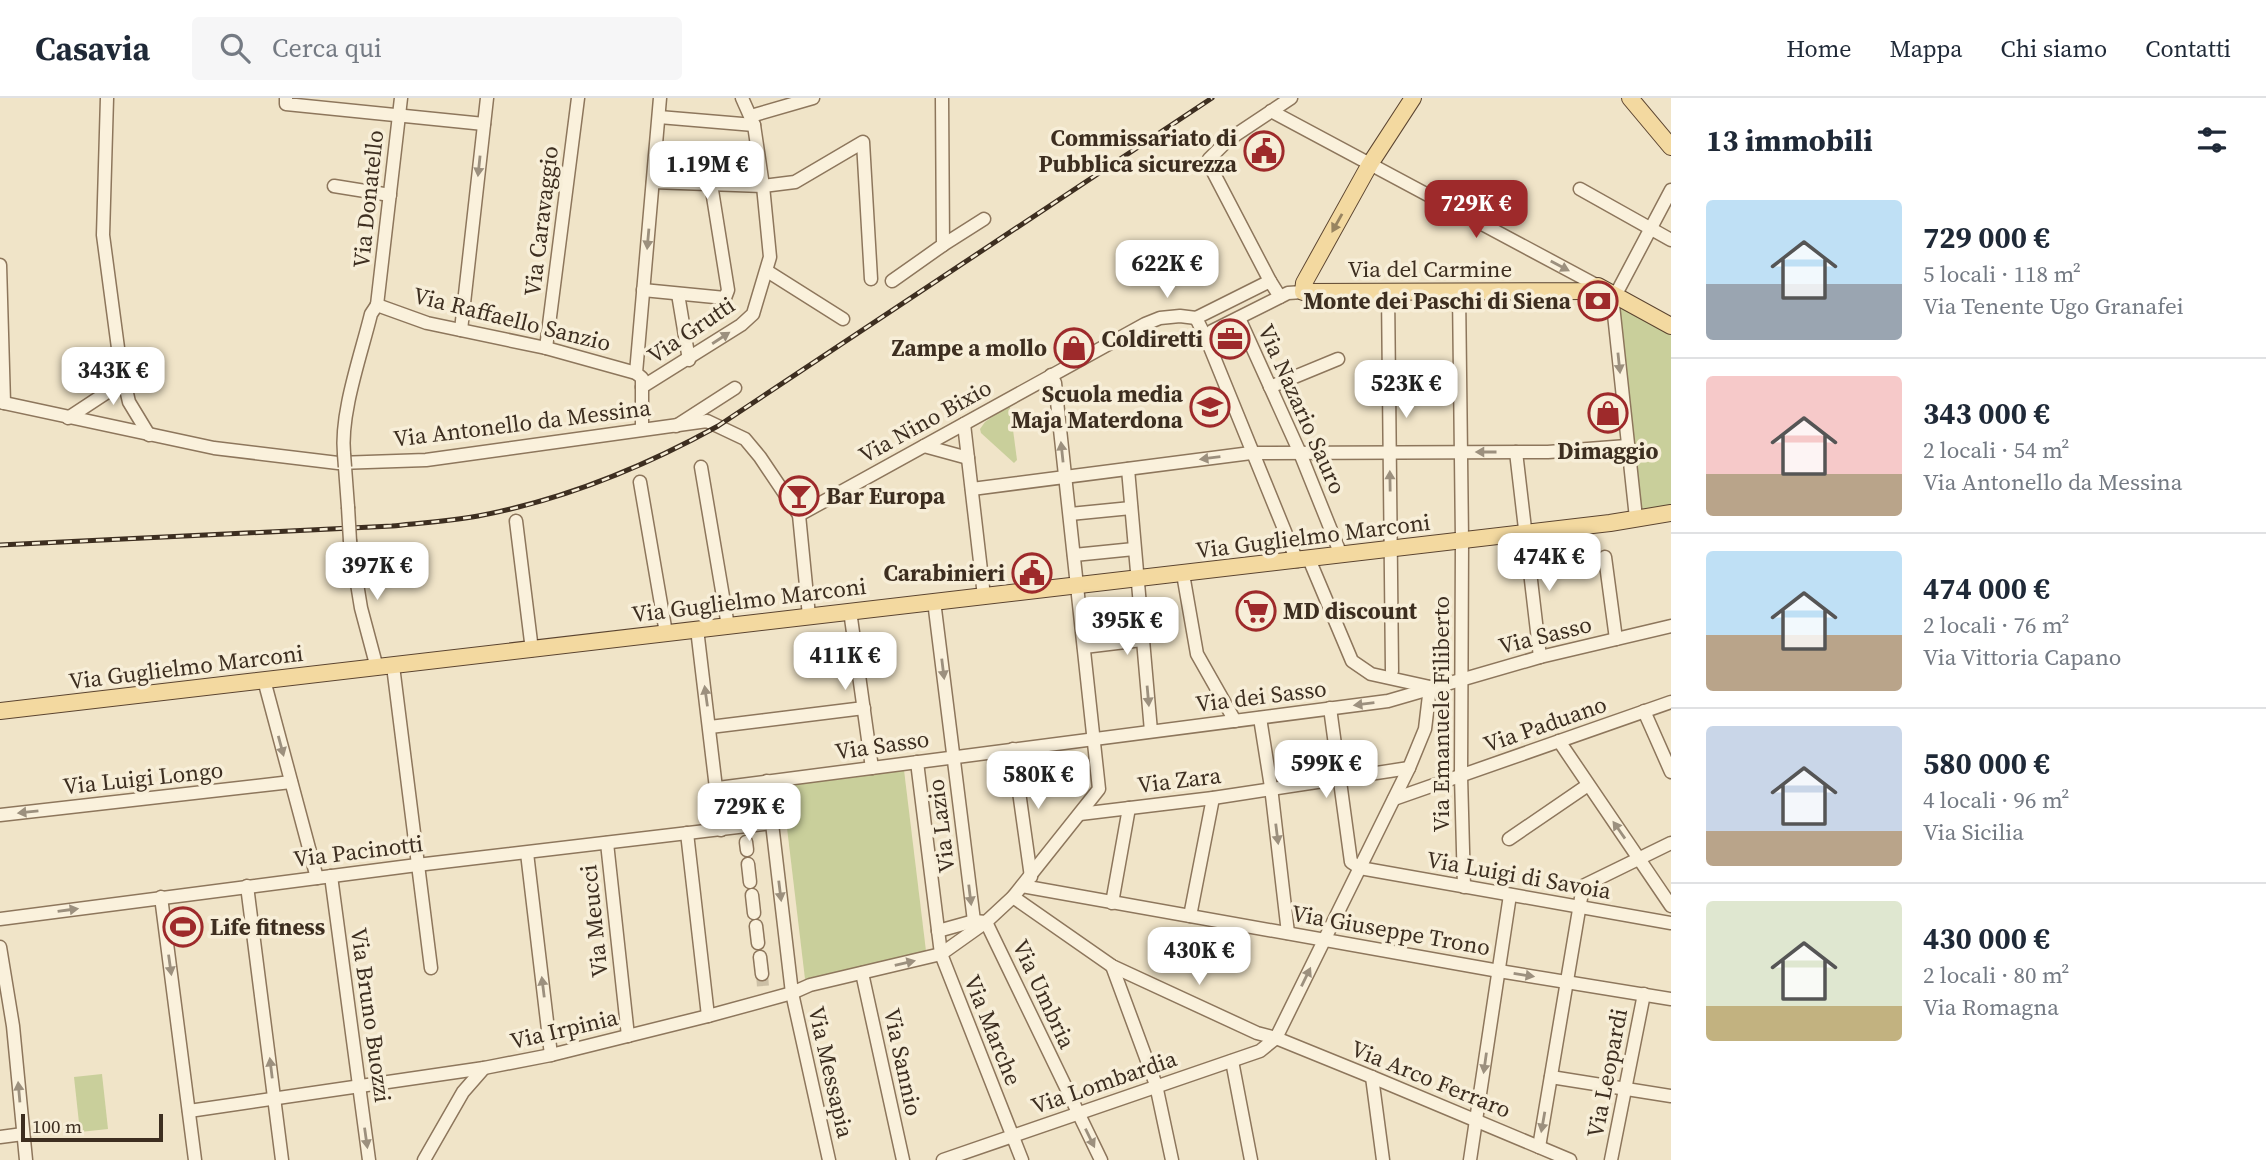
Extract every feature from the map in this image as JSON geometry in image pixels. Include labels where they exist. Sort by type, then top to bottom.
[{"type":"main road","points":[[1303,292],[1304,283],[1370,163],[1413,98]]},
{"type":"main road","points":[[1630,98],[1671,146]]},
{"type":"main road","points":[[1598,286],[1671,326]]},
{"type":"main road","name":"Via del Carmine","points":[[1303,292],[1588,291],[1598,286]]},
{"type":"main road","name":"Via Guglielmo Marconi","points":[[0,711],[1303,560],[1671,513]]},
{"type":"street","points":[[107,98],[103,234],[120,363],[129,402],[149,435]]},
{"type":"street","points":[[286,98],[286,103],[484,124]]},
{"type":"street","name":"Via Donatello","points":[[401,98],[377,305],[371,314],[345,419],[343,439],[350,541],[361,608],[385,667],[431,968]]},
{"type":"street","points":[[461,330],[487,98]]},
{"type":"street","name":"Via Caravaggio","points":[[546,348],[578,98]]},
{"type":"street","points":[[642,429],[642,378],[636,373],[660,98]]},
{"type":"street","name":"Via Grutti","points":[[642,387],[688,360],[753,314],[769,257],[763,186],[752,120],[742,98]]},
{"type":"street","points":[[659,117],[752,120],[813,98]]},
{"type":"street","points":[[942,98],[943,245]]},
{"type":"street","points":[[1280,297],[1210,166],[1209,159],[1228,140],[1291,98]]},
{"type":"street","points":[[1271,111],[1598,286]]},
{"type":"street","points":[[653,182],[763,186],[795,182],[863,142],[871,279]]},
{"type":"street","points":[[643,290],[725,298],[728,290],[711,184]]},
{"type":"street","points":[[334,187],[390,195]]},
{"type":"street","points":[[1580,189],[1671,240]]},
{"type":"street","points":[[1636,518],[1613,305],[1615,296],[1671,190]]},
{"type":"street","points":[[892,281],[984,219]]},
{"type":"street","points":[[0,265],[2,402]]},
{"type":"street","points":[[767,271],[843,319]]},
{"type":"street","points":[[1270,281],[1196,318],[1251,453],[1352,661],[1371,674],[1430,687],[1425,729],[1409,768],[1276,1038]]},
{"type":"street","points":[[1388,291],[1392,671]]},
{"type":"street","name":"Via Emanuele Filiberto","points":[[1459,291],[1464,887]]},
{"type":"street","points":[[1207,340],[1212,331],[1288,293],[1303,292]]},
{"type":"street","points":[[678,294],[688,360]]},
{"type":"street","name":"Via Raffaello Sanzio","points":[[377,305],[427,323],[546,348],[636,373]]},
{"type":"street","name":"Via Nino Bixio","points":[[799,515],[1145,324],[1160,317],[1196,318]]},
{"type":"street","name":"Via Nazario Sauro","points":[[1239,318],[1300,453],[1341,555]]},
{"type":"street","points":[[1270,387],[1338,359]]},
{"type":"street","points":[[68,418],[106,393],[120,363]]},
{"type":"street","points":[[941,954],[1013,897],[1099,789],[1055,383],[1051,375]]},
{"type":"street","points":[[676,426],[735,388]]},
{"type":"street","name":"Via Antonello da Messina","points":[[2,402],[214,448],[338,463],[426,460],[707,421],[745,439],[799,515]]},
{"type":"street","points":[[964,424],[984,596]]},
{"type":"street","points":[[924,446],[968,458]]},
{"type":"street","points":[[972,489],[1251,453],[1548,452],[1627,446]]},
{"type":"street","points":[[1516,452],[1540,657]]},
{"type":"street","points":[[701,467],[728,626]]},
{"type":"street","points":[[1128,469],[1151,731]]},
{"type":"street","points":[[640,482],[666,633]]},
{"type":"street","points":[[1070,514],[1131,508]]},
{"type":"street","points":[[799,515],[809,616]]},
{"type":"street","points":[[516,521],[531,650]]},
{"type":"street","points":[[1074,555],[1134,549]]},
{"type":"street","points":[[1605,557],[1616,639]]},
{"type":"street","points":[[1183,574],[1197,654],[1235,721]]},
{"type":"street","name":"Via Lazio","points":[[934,601],[954,757],[980,921]]},
{"type":"street","points":[[850,611],[872,768]]},
{"type":"street","name":"Via Sasso","points":[[1430,687],[1671,626]]},
{"type":"street","points":[[697,629],[721,830]]},
{"type":"street","points":[[1084,647],[1142,640]]},
{"type":"street","points":[[264,680],[317,877]]},
{"type":"street","name":"Via dei Sasso","points":[[1095,738],[1388,701],[1409,697],[1430,687]]},
{"type":"street","name":"Via Paduano","points":[[1394,799],[1671,702]]},
{"type":"street","points":[[710,727],[864,708]]},
{"type":"street","points":[[1331,708],[1351,862],[1360,868]]},
{"type":"street","points":[[1644,711],[1671,772]]},
{"type":"street","points":[[1260,718],[1288,933]]},
{"type":"street","name":"Via Sasso","points":[[718,788],[1095,738]]},
{"type":"street","points":[[1559,741],[1671,906]]},
{"type":"street","points":[[1013,749],[1027,881]]},
{"type":"street","name":"Via Marche","points":[[917,762],[941,954],[1022,1160]]},
{"type":"street","name":"Via Zara","points":[[1080,814],[1213,798],[1409,768]]},
{"type":"street","name":"Via Messapia","points":[[767,781],[792,993],[829,1160]]},
{"type":"street","name":"Via Luigi Longo","points":[[0,815],[291,782]]},
{"type":"street","points":[[1509,839],[1588,785]]},
{"type":"street","points":[[1190,916],[1213,798]]},
{"type":"street","points":[[1112,903],[1129,808]]},
{"type":"street","name":"Via Pacinotti","points":[[0,919],[317,877],[772,823]]},
{"type":"street","points":[[687,833],[708,1016]]},
{"type":"street","name":"Via Meucci","points":[[607,843],[628,1036]]},
{"type":"street","points":[[1539,1147],[1583,887],[1671,843]]},
{"type":"street","points":[[527,853],[551,1055]]},
{"type":"street","points":[[748,864],[758,943]]},
{"type":"street","name":"Via Luigi di Savoia","points":[[1360,868],[1671,923]]},
{"type":"street","name":"Via Bruno Buozzi","points":[[331,876],[369,1160]]},
{"type":"street","name":"Via Giuseppe Trono","points":[[1027,881],[1112,903],[1671,999]]},
{"type":"street","points":[[247,886],[282,1160]]},
{"type":"street","points":[[1470,1160],[1510,895]]},
{"type":"street","points":[[160,897],[195,1160]]},
{"type":"street","name":"Via Arco Ferraro","points":[[1013,897],[1112,965],[1257,1033],[1276,1038],[1570,1160]]},
{"type":"street","points":[[938,931],[980,921]]},
{"type":"street","name":"Via Umbria","points":[[980,921],[1101,1160]]},
{"type":"street","points":[[0,947],[13,1026],[26,1160]]},
{"type":"street","name":"Via Irpinia","points":[[189,1111],[484,1068],[551,1055],[765,1001],[810,985],[941,954]]},
{"type":"street","points":[[760,957],[765,1001]]},
{"type":"street","points":[[1112,965],[1156,1085],[1172,1160]]},
{"type":"street","name":"Via Sannio","points":[[862,973],[903,1160]]},
{"type":"street","name":"Via Leopardi","points":[[1611,1160],[1643,994]]},
{"type":"street","name":"Via Lombardia","points":[[943,1160],[970,1155],[1077,1112],[1233,1061],[1259,1051],[1276,1038]]},
{"type":"street","points":[[1233,1061],[1251,1160]]},
{"type":"street","points":[[424,1160],[463,1092],[484,1068]]},
{"type":"street","points":[[1372,1077],[1383,1160]]},
{"type":"street","points":[[1551,1077],[1671,1097]]},
{"type":"street","points":[[0,1137],[23,1134]]},
{"type":"green space","points":[[1621,305],[1671,332],[1671,506],[1643,510],[1639,507],[1618,306]]},
{"type":"green space","points":[[1007,406],[1010,407],[1017,460],[1014,463],[981,433],[980,429]]},
{"type":"green space","points":[[904,770],[926,951],[805,979],[782,786]]},
{"type":"green space","points":[[102,1074],[108,1129],[80,1132],[74,1077]]},
{"type":"tunnel","points":[[762,974],[763,987]]},
{"type":"railway","points":[[0,545],[435,522],[510,509],[601,481],[660,456],[718,426],[1212,98]]},
{"type":"place","name":"Commissariato di Pubblica sicurezza","points":[[1264,151]]},
{"type":"place","name":"Monte dei Paschi di Siena","points":[[1598,301]]},
{"type":"place","name":"Coldiretti","points":[[1230,339]]},
{"type":"place","name":"Zampe a mollo","points":[[1074,348]]},
{"type":"place","name":"Scuola media Maja Materdona","points":[[1210,407]]},
{"type":"place","name":"Dimaggio","points":[[1608,413]]},
{"type":"place","name":"Bar Europa","points":[[799,496]]},
{"type":"place","name":"Carabinieri","points":[[1032,573]]},
{"type":"place","name":"MD discount","points":[[1256,611]]},
{"type":"place","name":"Life fitness","points":[[183,927]]}]
